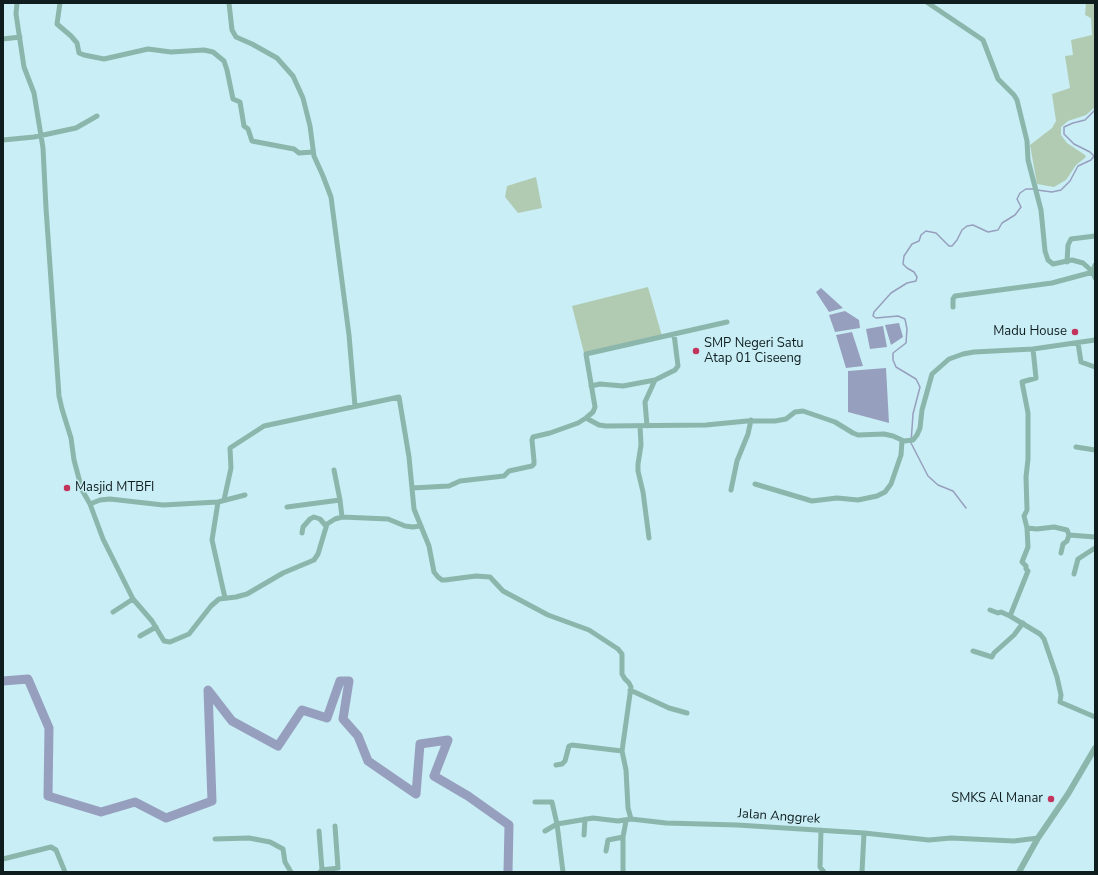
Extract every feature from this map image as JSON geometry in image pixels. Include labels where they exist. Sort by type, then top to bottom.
[{"type":"street","points":[[17,3],[16,14],[24,66],[34,93],[44,148],[46,208],[59,396],[71,438],[74,460],[82,490],[90,504],[104,539],[133,599],[156,628],[164,641],[170,642],[186,636],[217,600],[247,594],[283,573],[314,560],[318,554],[326,526],[330,521],[342,517],[388,519],[405,526],[420,526]]},
{"type":"street","points":[[60,3],[57,24],[71,36],[77,43],[79,53],[84,55],[104,59],[148,49],[171,52],[204,50],[213,52],[224,61],[233,99],[240,102],[244,126],[248,129],[252,141],[294,149],[299,153],[313,152]]},
{"type":"street","points":[[229,3],[232,30],[236,37],[277,58],[298,84],[306,108],[313,152],[331,197],[349,335],[355,406]]},
{"type":"street","points":[[928,3],[980,37],[985,43],[998,79],[1017,100],[1027,141],[1028,160],[1041,210],[1042,236],[1046,256],[1053,264],[1072,260],[1083,263],[1093,272],[1095,278]]},
{"type":"street","points":[[3,39],[20,37]]},
{"type":"street","points":[[3,140],[42,135],[76,128],[97,116]]},
{"type":"street","points":[[1067,262],[1068,245],[1071,239],[1095,236]]},
{"type":"street","points":[[1093,272],[1095,265]]},
{"type":"street","points":[[953,307],[953,299],[955,296],[1052,283],[1093,272]]},
{"type":"street","points":[[412,488],[449,486],[460,481],[504,476],[509,472],[532,466],[534,464],[533,437],[568,427],[586,418],[593,412],[594,407],[586,354],[727,322]]},
{"type":"street","points":[[591,386],[600,384],[623,386],[655,380],[675,370],[678,366],[674,334]]},
{"type":"street","points":[[586,418],[603,426],[706,425],[751,420],[768,422],[783,420],[790,417],[795,412],[803,411],[835,422],[853,433],[862,435],[889,435],[903,441],[913,440],[920,428],[922,410],[932,374],[954,356],[974,352],[1033,349],[1095,340]]},
{"type":"street","points":[[1078,343],[1081,362],[1095,367]]},
{"type":"street","points":[[1010,616],[1028,571],[1022,562],[1028,547],[1027,528],[1024,516],[1027,510],[1026,477],[1028,459],[1028,416],[1022,382],[1036,378],[1033,349]]},
{"type":"street","points":[[647,426],[645,402],[655,380]]},
{"type":"street","points":[[224,500],[231,468],[230,448],[264,426],[399,397],[409,457],[414,509],[429,546],[434,572],[440,579],[445,580],[482,576],[490,578],[503,591],[553,618],[589,630],[621,651],[623,657],[622,674],[629,683],[630,690],[622,751],[626,770],[629,820],[623,837],[622,872]]},
{"type":"street","points":[[731,490],[737,461],[748,434],[751,420]]},
{"type":"street","points":[[640,426],[641,445],[638,471],[643,492],[649,538]]},
{"type":"street","points":[[755,484],[812,501],[837,498],[858,500],[877,496],[886,492],[891,484],[901,455],[903,441]]},
{"type":"street","points":[[1076,447],[1095,450]]},
{"type":"street","points":[[334,470],[342,517]]},
{"type":"street","points":[[90,504],[100,500],[110,499],[158,504],[218,502],[245,495]]},
{"type":"street","points":[[287,507],[340,500]]},
{"type":"street","points":[[218,502],[212,540],[225,598]]},
{"type":"street","points":[[302,533],[303,527],[310,518],[314,517],[320,519],[326,526]]},
{"type":"street","points":[[1027,528],[1037,529],[1054,527],[1066,530],[1069,534],[1095,537]]},
{"type":"street","points":[[1061,553],[1063,544],[1067,541],[1069,534]]},
{"type":"street","points":[[1074,574],[1078,559],[1095,548]]},
{"type":"street","points":[[113,612],[133,599]]},
{"type":"street","points":[[990,610],[998,613],[1001,612],[1010,616],[1039,632],[1044,639],[1057,677],[1061,695],[1060,702],[1095,717]]},
{"type":"street","points":[[973,651],[992,657],[994,653],[1014,635],[1023,623]]},
{"type":"street","points":[[140,636],[156,628]]},
{"type":"street","points":[[630,690],[669,708],[687,713]]},
{"type":"street","points":[[556,765],[562,764],[565,761],[569,746],[572,745],[622,751]]},
{"type":"street","points":[[1019,872],[1038,838],[1068,794],[1095,748]]},
{"type":"street","points":[[535,802],[552,802],[557,824],[563,872]]},
{"type":"street","name":"Jalan Anggrek","points":[[557,824],[593,818],[618,821],[629,820],[820,830],[935,840],[951,838],[1014,841],[1038,838]]},
{"type":"street","points":[[584,835],[585,819]]},
{"type":"street","points":[[545,831],[557,824]]},
{"type":"street","points":[[319,831],[321,871],[338,868],[335,826]]},
{"type":"street","points":[[820,830],[820,867],[824,872]]},
{"type":"street","points":[[862,872],[864,833]]},
{"type":"street","points":[[606,851],[608,840],[623,837]]},
{"type":"street","points":[[215,839],[249,838],[270,842],[282,848],[285,862],[291,872]]},
{"type":"street","points":[[3,860],[51,848],[56,850],[64,872]]},
{"type":"green space","points":[[1086,3],[1095,3],[1095,107],[1086,115],[1068,121],[1061,127],[1061,135],[1067,143],[1086,157],[1076,165],[1066,180],[1054,187],[1037,184],[1030,145],[1052,128],[1056,121],[1052,94],[1070,88],[1065,56],[1073,55],[1071,40],[1092,35],[1091,18],[1085,15]]},
{"type":"green space","points":[[536,177],[542,208],[518,213],[505,197],[507,186]]},
{"type":"green space","points":[[648,287],[662,336],[584,353],[572,306]]},
{"type":"water","points":[[821,288],[843,308],[829,312],[816,292]]},
{"type":"water","points":[[845,311],[859,320],[860,328],[835,332],[829,315]]},
{"type":"water","points":[[899,323],[903,337],[891,345],[885,325]]},
{"type":"water","points":[[883,326],[887,347],[870,349],[866,329]]},
{"type":"water","points":[[852,332],[863,366],[846,368],[836,335]]},
{"type":"water","points":[[886,368],[889,423],[848,412],[848,371]]},
{"type":"waterway","points":[[1037,190],[1052,192],[1061,190],[1070,181],[1078,166],[1091,160],[1094,156],[1090,152],[1074,144],[1064,134],[1064,127],[1085,120],[1095,110]]},
{"type":"waterway","points":[[966,508],[953,491],[938,485],[928,476],[911,443],[913,414],[920,387],[916,379],[896,367],[893,360],[893,353],[906,343],[907,329],[905,319],[898,316],[876,318],[873,316],[874,312],[891,293],[907,283],[916,281],[917,277],[914,272],[903,264],[904,256],[912,244],[919,241],[921,235],[926,231],[936,233],[949,246],[952,246],[962,230],[967,226],[973,225],[988,232],[998,230],[1002,223],[1015,215],[1021,207],[1017,199],[1020,193],[1026,189],[1034,189]]},
{"type":"waterway","points":[[3,681],[28,679],[49,728],[48,796],[101,812],[135,802],[166,818],[212,801],[208,690],[232,721],[278,746],[302,710],[327,718],[340,681],[349,681],[343,719],[358,736],[368,761],[416,794],[420,744],[448,740],[434,776],[468,796],[509,825],[508,872]]},
{"type":"place","name":"Madu House","points":[[1075,332]]},
{"type":"place","name":"SMP Negeri Satu Atap 01 Ciseeng","points":[[696,351]]},
{"type":"place","name":"Masjid MTBFI","points":[[67,488]]},
{"type":"place","name":"SMKS Al Manar","points":[[1051,799]]}]
